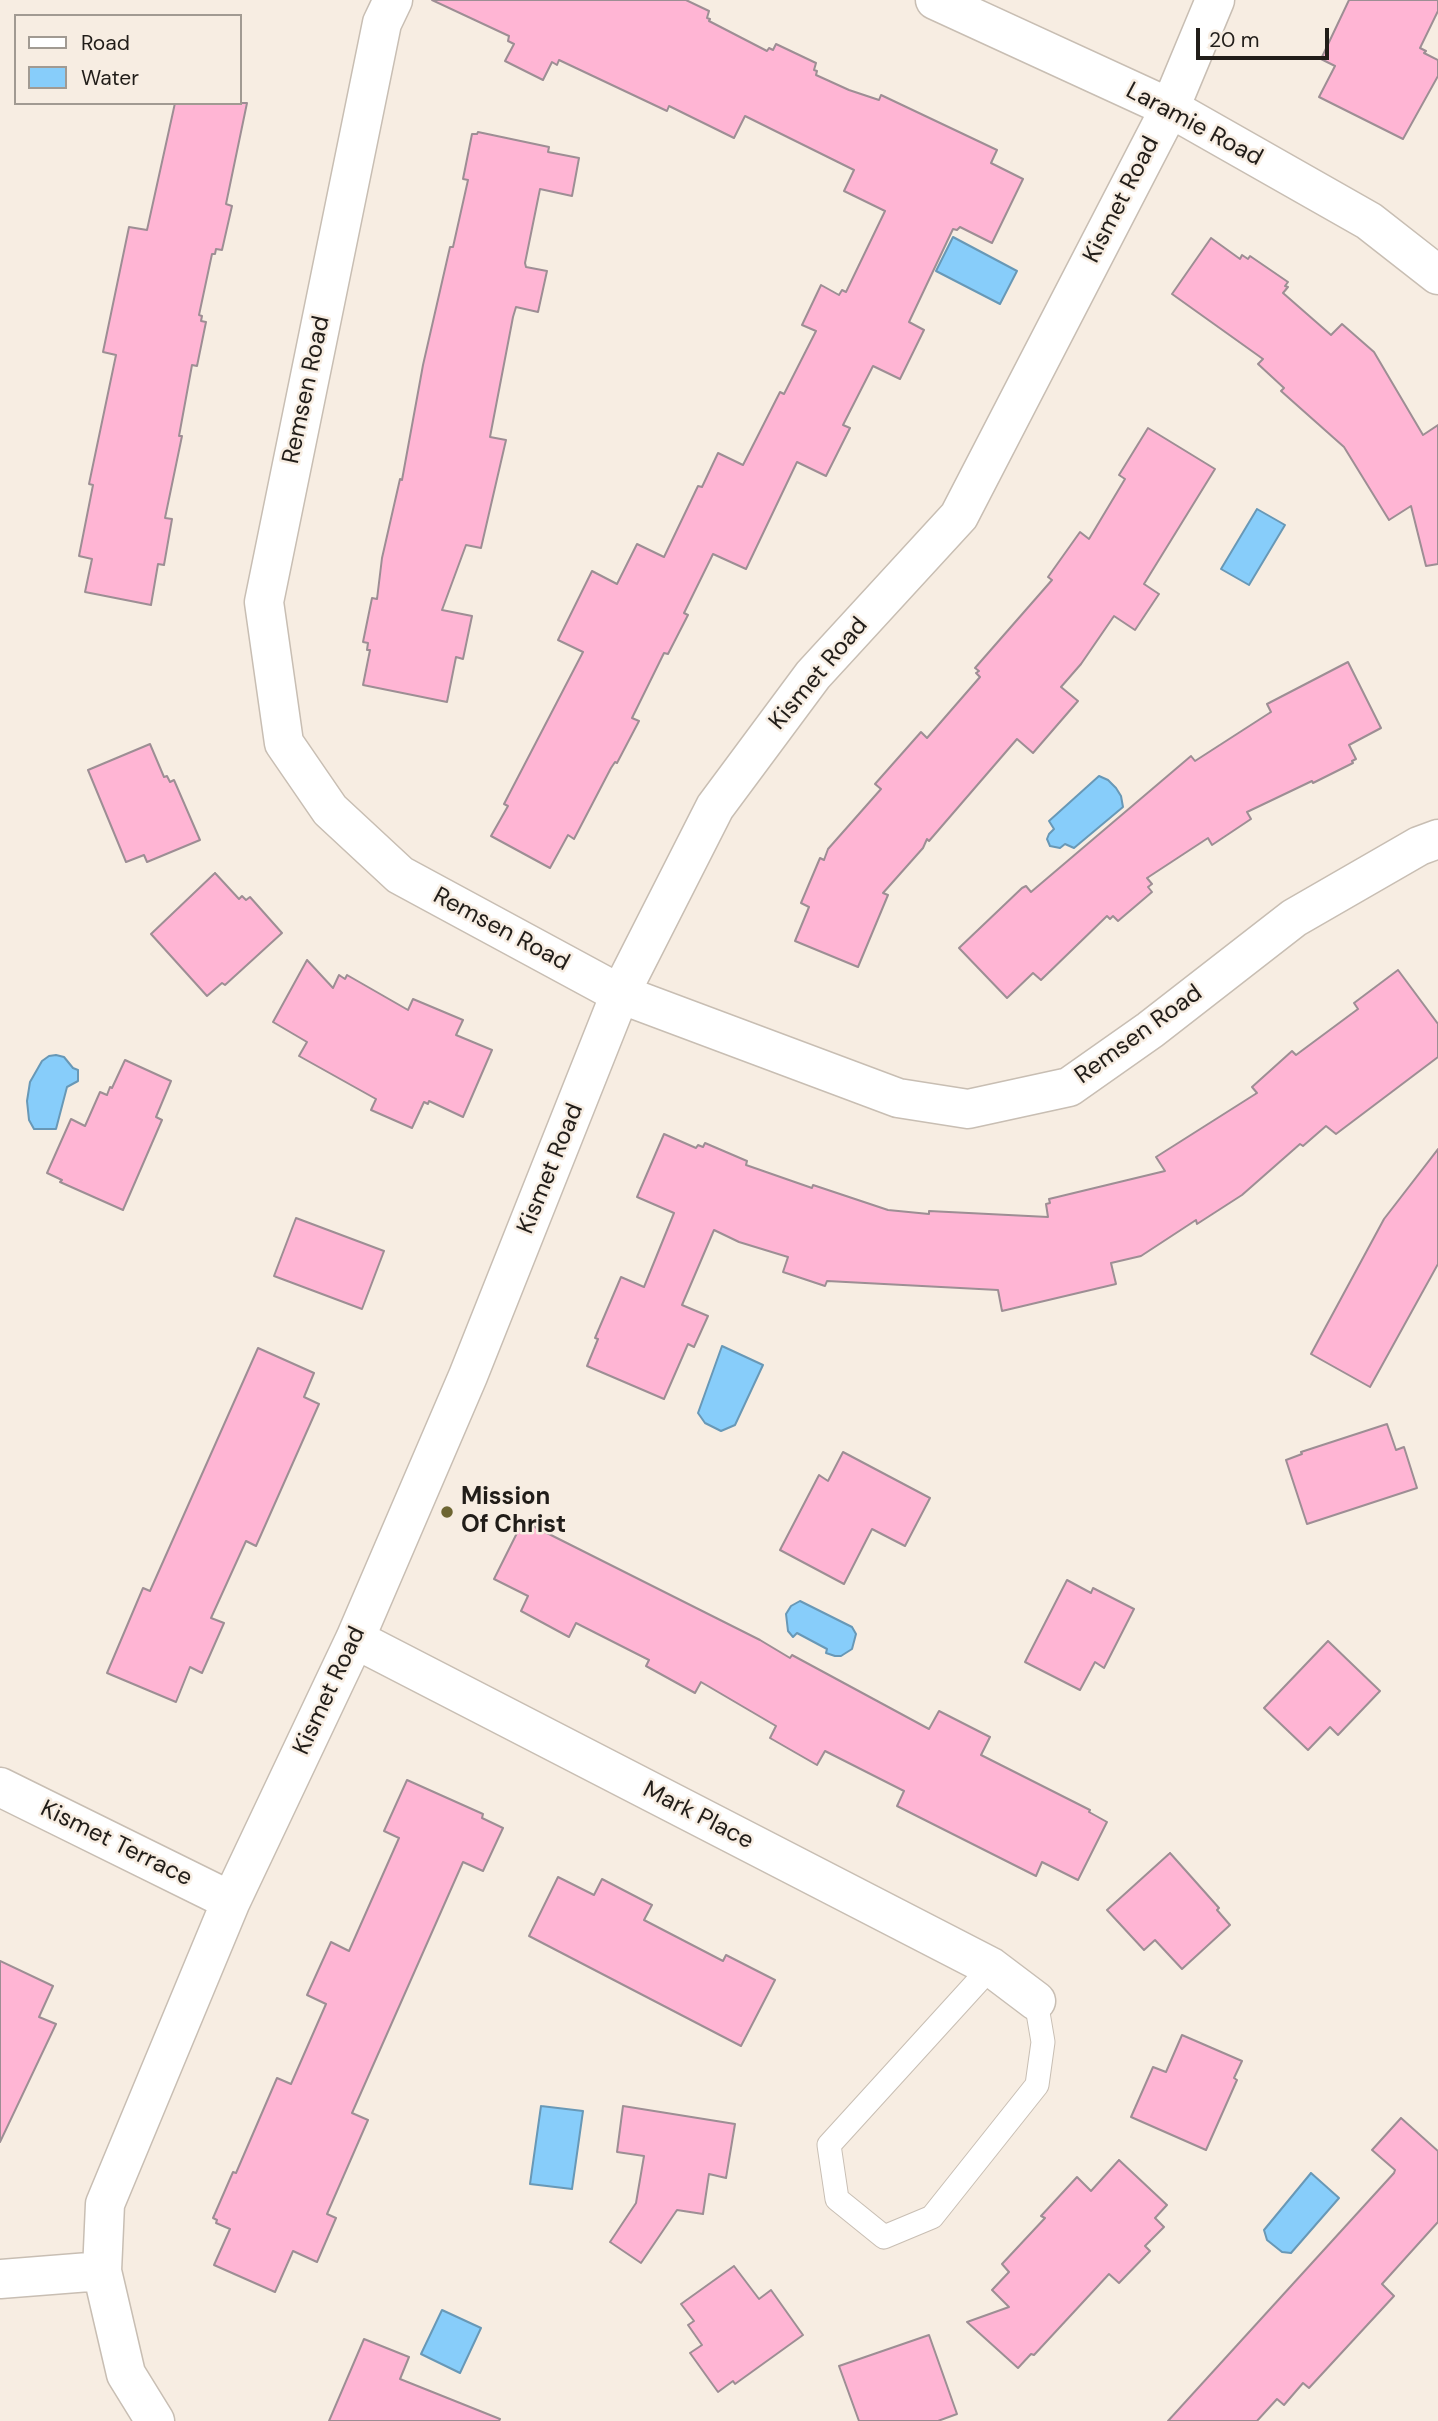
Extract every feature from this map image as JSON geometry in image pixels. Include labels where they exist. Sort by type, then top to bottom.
[{"type":"street","name":"Remsen Road","points":[[393,0],[382,23],[264,602],[284,743],[330,810],[400,875],[620,994],[898,1098],[968,1109],[1069,1087],[1150,1030],[1294,918],[1419,846],[1438,839]]},
{"type":"street","name":"Laramie Road","points":[[935,0],[1170,108],[1369,221],[1438,275]]},
{"type":"street","name":"Kismet Road","points":[[155,2421],[126,2374],[102,2271],[105,2204],[231,1901],[355,1639],[468,1376],[620,994],[715,807],[813,675],[959,516],[1170,108],[1215,0]]},
{"type":"street","name":"Mark Place","points":[[355,1639],[991,1967],[1036,2001]]},
{"type":"street","name":"Kismet Terrace","points":[[0,1787],[231,1901]]},
{"type":"street","points":[[0,2279],[102,2271]]},
{"type":"lane","points":[[991,1967],[829,2145],[837,2199],[884,2237],[932,2217],[1037,2085],[1043,2042],[1036,2001]]},
{"type":"water","points":[[953,237],[1017,271],[1000,304],[936,271]]},
{"type":"water","points":[[1257,509],[1285,525],[1249,585],[1221,569]]},
{"type":"water","points":[[1099,776],[1116,788],[1123,807],[1074,848],[1065,844],[1060,848],[1050,846],[1047,839],[1054,829],[1049,821]]},
{"type":"water","points":[[56,1055],[64,1057],[78,1070],[78,1081],[67,1087],[56,1129],[34,1129],[29,1120],[27,1101],[30,1082],[42,1061]]},
{"type":"water","points":[[722,1346],[763,1365],[735,1425],[721,1431],[705,1423],[698,1413]]},
{"type":"water","points":[[800,1601],[852,1627],[856,1634],[852,1649],[841,1656],[835,1656],[797,1633],[793,1637],[788,1631],[786,1614],[791,1606]]},
{"type":"water","points":[[541,2106],[583,2111],[572,2189],[530,2184]]},
{"type":"water","points":[[1311,2173],[1339,2198],[1291,2253],[1282,2252],[1267,2240],[1264,2230]]},
{"type":"water","points":[[442,2310],[481,2328],[460,2373],[421,2354]]},
{"type":"building","points":[[432,0],[686,0],[709,11],[709,21],[767,51],[769,48],[773,50],[776,44],[816,63],[816,75],[879,100],[881,95],[997,150],[991,163],[1023,179],[992,243],[960,227],[953,229],[909,322],[924,330],[900,379],[873,366],[843,425],[850,428],[826,476],[797,462],[746,569],[713,554],[684,613],[688,615],[668,654],[664,653],[632,718],[639,721],[574,839],[568,835],[550,868],[491,836],[508,806],[504,804],[583,652],[558,640],[592,571],[617,584],[637,544],[664,557],[698,486],[702,487],[718,453],[743,465],[780,392],[784,394],[816,331],[802,325],[821,285],[839,295],[842,290],[846,292],[885,211],[844,191],[854,170],[745,116],[734,138],[669,106],[667,111],[559,60],[557,65],[552,62],[543,80],[505,61],[514,44],[508,41],[509,36]]},
{"type":"building","points":[[1349,0],[1438,0],[1438,11],[1420,48],[1438,60],[1438,76],[1403,139],[1319,97],[1335,66],[1321,59]]},
{"type":"building","points":[[247,103],[226,204],[232,206],[222,250],[216,249],[215,254],[212,254],[199,315],[202,316],[201,321],[206,322],[197,366],[192,365],[179,436],[182,436],[165,518],[172,519],[164,565],[158,564],[151,605],[85,592],[92,559],[79,556],[93,485],[89,484],[116,355],[103,352],[129,227],[147,230],[175,105]]},
{"type":"building","points":[[478,132],[549,147],[548,152],[579,158],[572,196],[540,189],[525,263],[526,267],[547,271],[538,312],[516,307],[490,437],[506,440],[481,548],[466,545],[442,610],[472,616],[463,659],[456,657],[447,702],[363,685],[370,650],[367,650],[368,643],[363,642],[372,598],[377,599],[382,558],[400,479],[402,480],[423,365],[468,180],[463,179],[472,134]]},
{"type":"building","points":[[1211,238],[1240,259],[1242,255],[1248,259],[1250,256],[1288,282],[1283,293],[1331,335],[1342,324],[1374,352],[1423,435],[1438,425],[1438,564],[1426,566],[1411,506],[1389,520],[1344,447],[1281,391],[1284,388],[1258,364],[1263,359],[1172,294]]},
{"type":"building","points":[[1148,428],[1215,469],[1144,584],[1159,594],[1135,630],[1114,616],[1081,664],[1061,687],[1078,701],[1033,753],[1017,739],[929,841],[927,839],[923,848],[883,893],[888,895],[858,967],[795,941],[809,907],[801,903],[820,858],[824,860],[828,849],[881,789],[875,784],[921,732],[927,738],[980,677],[975,668],[1052,580],[1048,577],[1080,532],[1089,539],[1125,479],[1119,475]]},
{"type":"building","points":[[1348,662],[1381,728],[1349,745],[1356,759],[1353,763],[1247,812],[1251,819],[1212,845],[1208,838],[1147,878],[1152,884],[1148,887],[1152,892],[1118,921],[1113,916],[1110,919],[1107,916],[1041,980],[1033,973],[1007,998],[959,948],[1022,888],[1026,886],[1031,892],[1191,756],[1195,761],[1271,712],[1267,704]]},
{"type":"building","points":[[150,744],[164,777],[167,776],[170,782],[174,780],[200,840],[147,862],[144,855],[126,862],[88,770]]},
{"type":"building","points":[[215,873],[239,899],[242,896],[246,900],[250,897],[282,933],[225,985],[222,983],[207,996],[151,934]]},
{"type":"building","points":[[307,960],[333,988],[339,975],[345,979],[347,975],[408,1010],[413,999],[463,1020],[456,1035],[492,1050],[463,1117],[429,1101],[428,1104],[424,1102],[412,1128],[371,1110],[376,1099],[299,1056],[307,1042],[273,1022]]},
{"type":"building","points":[[1398,970],[1438,1024],[1438,1057],[1336,1134],[1326,1126],[1303,1146],[1300,1144],[1242,1195],[1197,1224],[1196,1220],[1141,1256],[1111,1263],[1116,1284],[1002,1311],[998,1290],[827,1281],[825,1286],[783,1272],[788,1257],[739,1242],[714,1230],[682,1305],[708,1316],[694,1347],[688,1344],[664,1399],[587,1366],[598,1339],[595,1338],[621,1277],[644,1287],[674,1213],[637,1197],[664,1134],[696,1148],[698,1145],[703,1147],[705,1143],[747,1161],[746,1165],[888,1210],[929,1214],[929,1211],[1048,1217],[1046,1204],[1050,1203],[1049,1199],[1165,1171],[1156,1157],[1257,1093],[1252,1087],[1292,1051],[1296,1055],[1358,1009],[1354,1003]]},
{"type":"building","points":[[125,1060],[171,1081],[156,1117],[162,1120],[123,1210],[60,1182],[62,1180],[47,1173],[71,1119],[85,1126],[100,1092],[107,1095]]},
{"type":"building","points":[[1438,1149],[1438,1264],[1370,1387],[1311,1354],[1384,1219]]},
{"type":"building","points":[[296,1218],[384,1251],[362,1309],[274,1276]]},
{"type":"building","points":[[258,1348],[314,1373],[304,1397],[319,1404],[256,1546],[246,1541],[211,1618],[224,1623],[202,1673],[190,1667],[176,1702],[107,1673],[143,1588],[150,1591]]},
{"type":"building","points":[[1387,1424],[1396,1450],[1404,1447],[1417,1488],[1307,1524],[1286,1460],[1302,1454],[1301,1452]]},
{"type":"building","points":[[843,1452],[930,1498],[905,1546],[872,1529],[844,1584],[780,1550],[819,1475],[828,1481]]},
{"type":"building","points":[[523,1521],[760,1640],[790,1658],[792,1655],[929,1729],[939,1711],[990,1737],[981,1755],[1090,1810],[1089,1812],[1107,1822],[1078,1880],[1042,1862],[1036,1876],[897,1806],[904,1791],[825,1751],[817,1765],[770,1738],[776,1726],[701,1682],[695,1693],[646,1666],[649,1660],[576,1623],[569,1637],[521,1611],[528,1596],[494,1579]]},
{"type":"building","points":[[1067,1580],[1091,1593],[1093,1588],[1134,1609],[1104,1668],[1095,1662],[1080,1690],[1025,1662]]},
{"type":"building","points":[[1328,1641],[1380,1691],[1338,1735],[1330,1727],[1308,1750],[1264,1708]]},
{"type":"building","points":[[407,1780],[483,1814],[482,1818],[503,1828],[483,1871],[463,1862],[352,2113],[368,2120],[327,2214],[336,2218],[317,2262],[293,2251],[275,2292],[214,2265],[230,2229],[216,2223],[217,2220],[213,2218],[233,2172],[236,2173],[277,2078],[291,2084],[326,2004],[307,1995],[331,1942],[349,1951],[399,1838],[384,1831]]},
{"type":"building","points":[[1170,1853],[1219,1908],[1217,1910],[1230,1925],[1182,1969],[1155,1940],[1144,1950],[1107,1910]]},
{"type":"building","points":[[558,1877],[594,1895],[602,1879],[652,1905],[644,1920],[723,1961],[726,1955],[775,1980],[741,2046],[529,1936]]},
{"type":"building","points":[[0,1961],[53,1986],[39,2017],[56,2024],[0,2142]]},
{"type":"building","points":[[1182,2035],[1242,2061],[1234,2078],[1237,2080],[1206,2150],[1131,2117],[1153,2067],[1166,2072]]},
{"type":"building","points":[[623,2106],[735,2124],[726,2178],[709,2174],[703,2214],[677,2210],[641,2263],[610,2242],[636,2203],[644,2156],[617,2152]]},
{"type":"building","points":[[1401,2118],[1438,2151],[1438,2222],[1382,2284],[1394,2296],[1309,2388],[1303,2383],[1284,2405],[1277,2399],[1257,2421],[1168,2421],[1394,2173],[1395,2170],[1372,2150]]},
{"type":"building","points":[[1119,2160],[1167,2205],[1155,2218],[1164,2227],[1145,2246],[1150,2251],[1119,2283],[1109,2274],[1034,2355],[1031,2354],[1018,2368],[967,2322],[1009,2307],[992,2290],[1009,2272],[1002,2264],[1045,2218],[1041,2216],[1077,2177],[1091,2191]]},
{"type":"building","points":[[734,2266],[759,2299],[771,2290],[803,2335],[735,2384],[733,2381],[718,2392],[690,2353],[702,2345],[688,2325],[694,2321],[681,2304]]},
{"type":"building","points":[[929,2335],[957,2414],[938,2421],[859,2421],[839,2366]]},
{"type":"building","points":[[364,2339],[409,2357],[400,2379],[500,2419],[499,2421],[329,2421]]},
{"type":"place","name":"Mission Of Christ","points":[[447,1512]]}]
